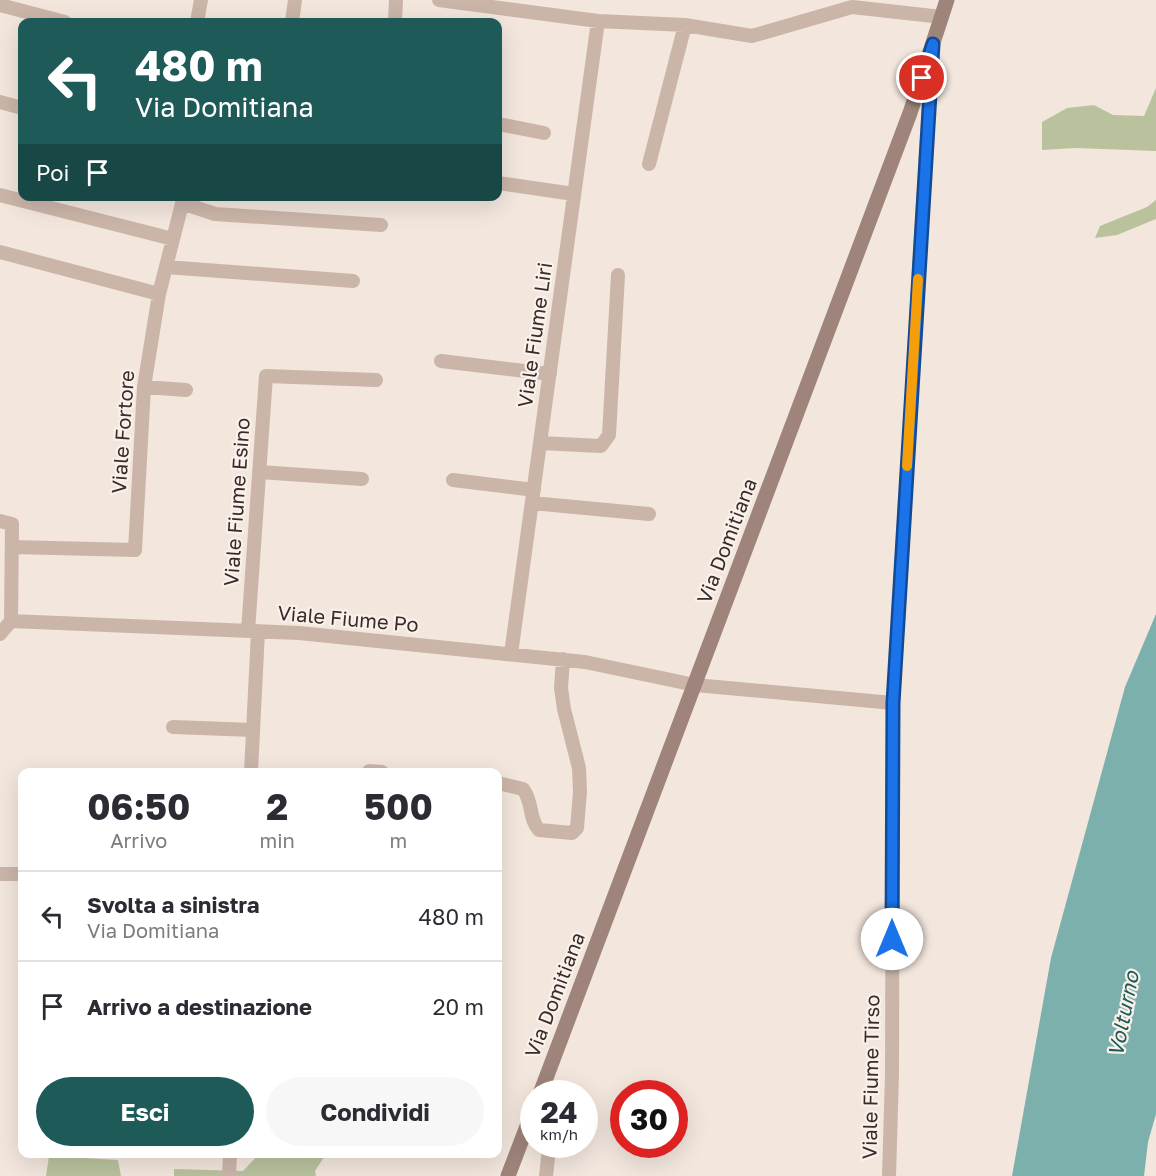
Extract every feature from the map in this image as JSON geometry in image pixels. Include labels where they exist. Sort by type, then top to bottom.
[{"type":"street","points":[[198,18],[201,0]]},
{"type":"street","points":[[293,18],[295,0]]},
{"type":"street","points":[[395,18],[396,0]]},
{"type":"street","points":[[439,0],[598,21],[685,25],[752,36],[852,7],[942,17]]},
{"type":"street","name":"Via Domitiana","points":[[545,1080],[910,113],[947,0]]},
{"type":"street","points":[[0,5],[50,18]]},
{"type":"street","name":"Viale Fiume Liri","points":[[511,654],[598,21]]},
{"type":"street","points":[[649,164],[685,25]]},
{"type":"street","name":"Viale Fiume Tirso","points":[[889,1176],[892,1074],[893,703],[933,44]]},
{"type":"street","points":[[0,102],[18,107]]},
{"type":"street","points":[[502,125],[544,133]]},
{"type":"street","points":[[502,184],[574,194]]},
{"type":"street","points":[[0,195],[18,200]]},
{"type":"street","points":[[24,201],[173,239]]},
{"type":"street","name":"Viale Fortore","points":[[12,547],[135,550],[144,387],[159,294],[183,201]]},
{"type":"street","points":[[185,201],[215,214],[381,225]]},
{"type":"street","points":[[0,252],[159,294]]},
{"type":"street","points":[[166,267],[352,282]]},
{"type":"street","points":[[540,443],[601,446],[609,435],[618,275]]},
{"type":"street","points":[[441,361],[550,374]]},
{"type":"street","name":"Viale Fiume Esino","points":[[251,768],[253,631],[259,472],[266,376],[376,380]]},
{"type":"street","points":[[144,387],[186,390]]},
{"type":"street","points":[[259,472],[362,480]]},
{"type":"street","points":[[453,480],[533,496],[649,514]]},
{"type":"street","points":[[0,521],[12,524],[11,621],[0,634]]},
{"type":"street","name":"Viale Fiume Po","points":[[11,621],[299,633],[563,659],[695,686],[893,703]]},
{"type":"street","points":[[502,784],[523,789],[530,799],[533,824],[539,830],[572,833],[577,828],[579,768],[564,709],[561,688],[563,659]]},
{"type":"street","points":[[174,727],[253,730]]},
{"type":"street","points":[[0,874],[18,874]]},
{"type":"street","points":[[508,1176],[520,1145]]},
{"type":"street","points":[[229,1176],[230,1158]]},
{"type":"street","points":[[546,1176],[548,1158]]},
{"type":"green space","points":[[1156,88],[1156,151],[1075,148],[1042,150],[1042,122],[1067,108],[1094,105],[1113,115],[1144,116]]},
{"type":"green space","points":[[1156,200],[1156,219],[1117,235],[1095,238],[1100,226],[1147,207]]},
{"type":"green space","points":[[49,1158],[84,1158],[118,1160],[121,1176],[46,1176]]},
{"type":"green space","points":[[255,1158],[323,1158],[315,1171],[316,1176],[174,1176],[174,1169],[243,1171]]},
{"type":"water","name":"Volturno","points":[[1156,614],[1156,1114],[1148,1142],[1144,1176],[1012,1176],[1051,958],[1125,687]]},
{"type":"slow traffic","points":[[907,466],[918,279]]},
{"type":"route","points":[[892,939],[893,703],[933,44],[922,78]]}]
